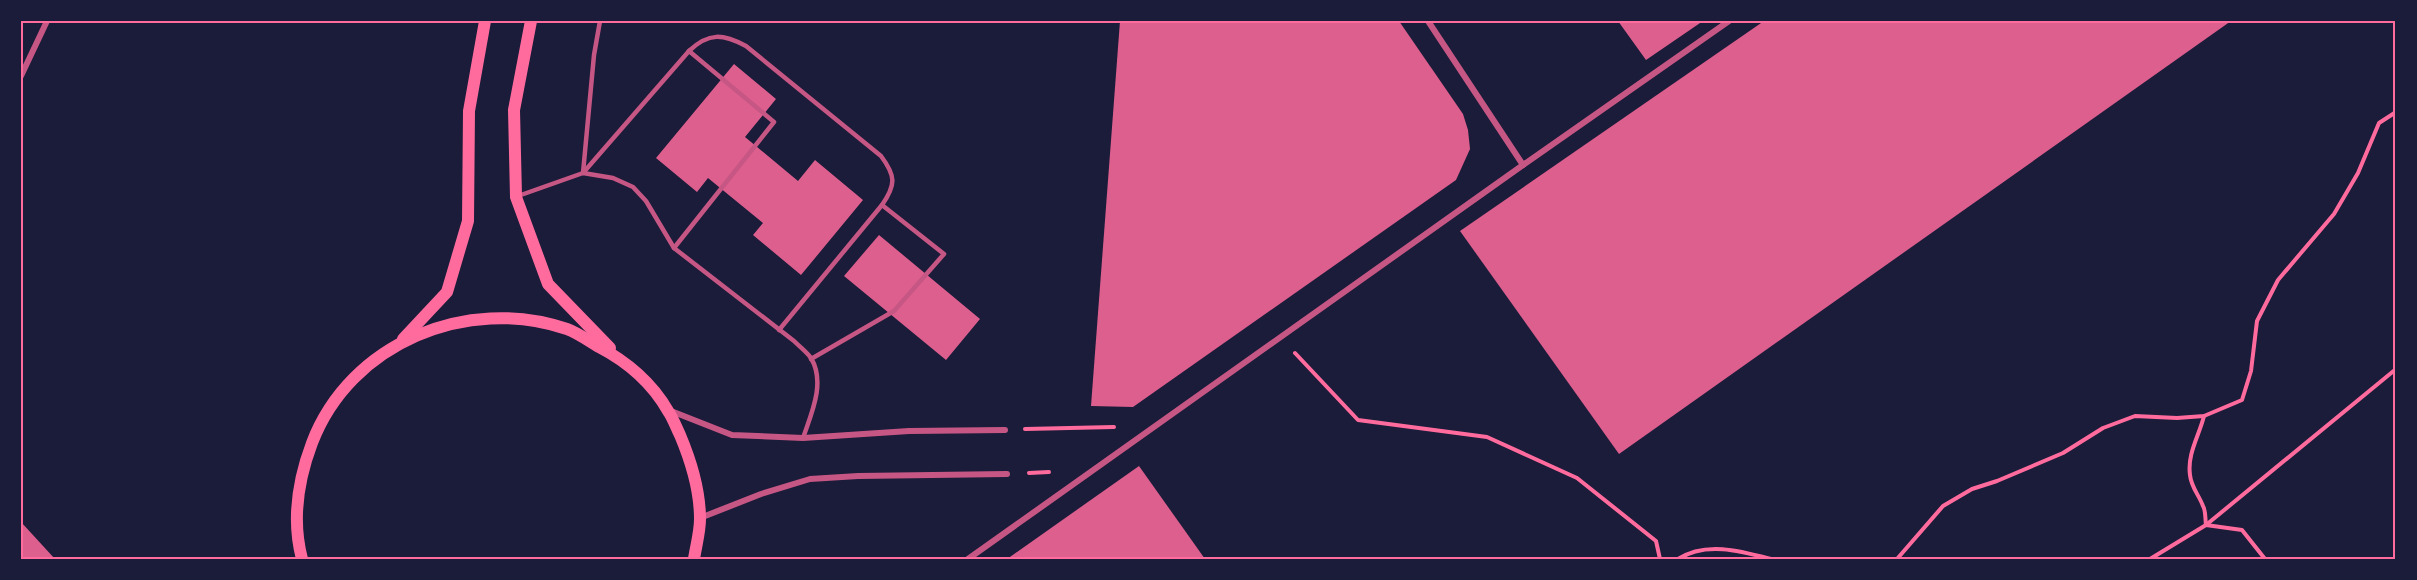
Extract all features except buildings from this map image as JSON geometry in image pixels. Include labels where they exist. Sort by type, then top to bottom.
[{"type":"main road","points":[[300,559],[297,505],[302,475],[318,428],[340,394],[367,365],[400,342],[447,292],[468,221],[469,111],[485,21]]},
{"type":"main road","points":[[531,21],[514,110],[516,197],[548,284],[646,382],[668,410],[692,462],[700,518],[694,559]]},
{"type":"main road","points":[[400,342],[454,322],[512,318],[568,330],[619,357]]},
{"type":"street","points":[[21,76],[47,21]]},
{"type":"street","points":[[1428,21],[1523,165]]},
{"type":"street","points":[[968,559],[1729,21]]},
{"type":"street","points":[[668,410],[732,435],[803,438],[909,431],[1005,430]]},
{"type":"street","points":[[700,518],[760,494],[810,479],[1008,474]]},
{"type":"lane","points":[[583,173],[594,54],[600,21]]},
{"type":"lane","points":[[583,173],[699,41],[714,36],[730,38],[746,46],[881,156],[890,168],[893,180],[890,192],[882,205],[779,330]]},
{"type":"lane","points":[[674,248],[774,123],[689,51]]},
{"type":"lane","points":[[516,197],[583,173],[613,178],[633,187],[646,201],[674,248],[811,358],[817,383],[815,401],[803,438]]},
{"type":"lane","points":[[811,358],[894,311],[944,254],[882,205]]},
{"type":"path","points":[[1897,559],[1943,506],[1972,489],[2064,453],[2103,428],[2135,416],[2177,418],[2204,416],[2242,400],[2251,371],[2257,321],[2278,280],[2334,214],[2358,173],[2379,123],[2396,112]]},
{"type":"path","points":[[1280,337],[1358,420],[1487,436],[1577,478],[1656,541],[1660,559]]},
{"type":"path","points":[[2150,559],[2206,525],[2396,369]]},
{"type":"path","points":[[2204,416],[2199,435],[2190,452],[2189,475],[2193,488],[2204,507],[2206,525]]},
{"type":"path","points":[[1005,430],[1154,426]]},
{"type":"path","points":[[2206,525],[2242,530],[2265,559]]},
{"type":"path","points":[[1678,559],[1688,553],[1711,549],[1743,552],[1771,559]]}]
